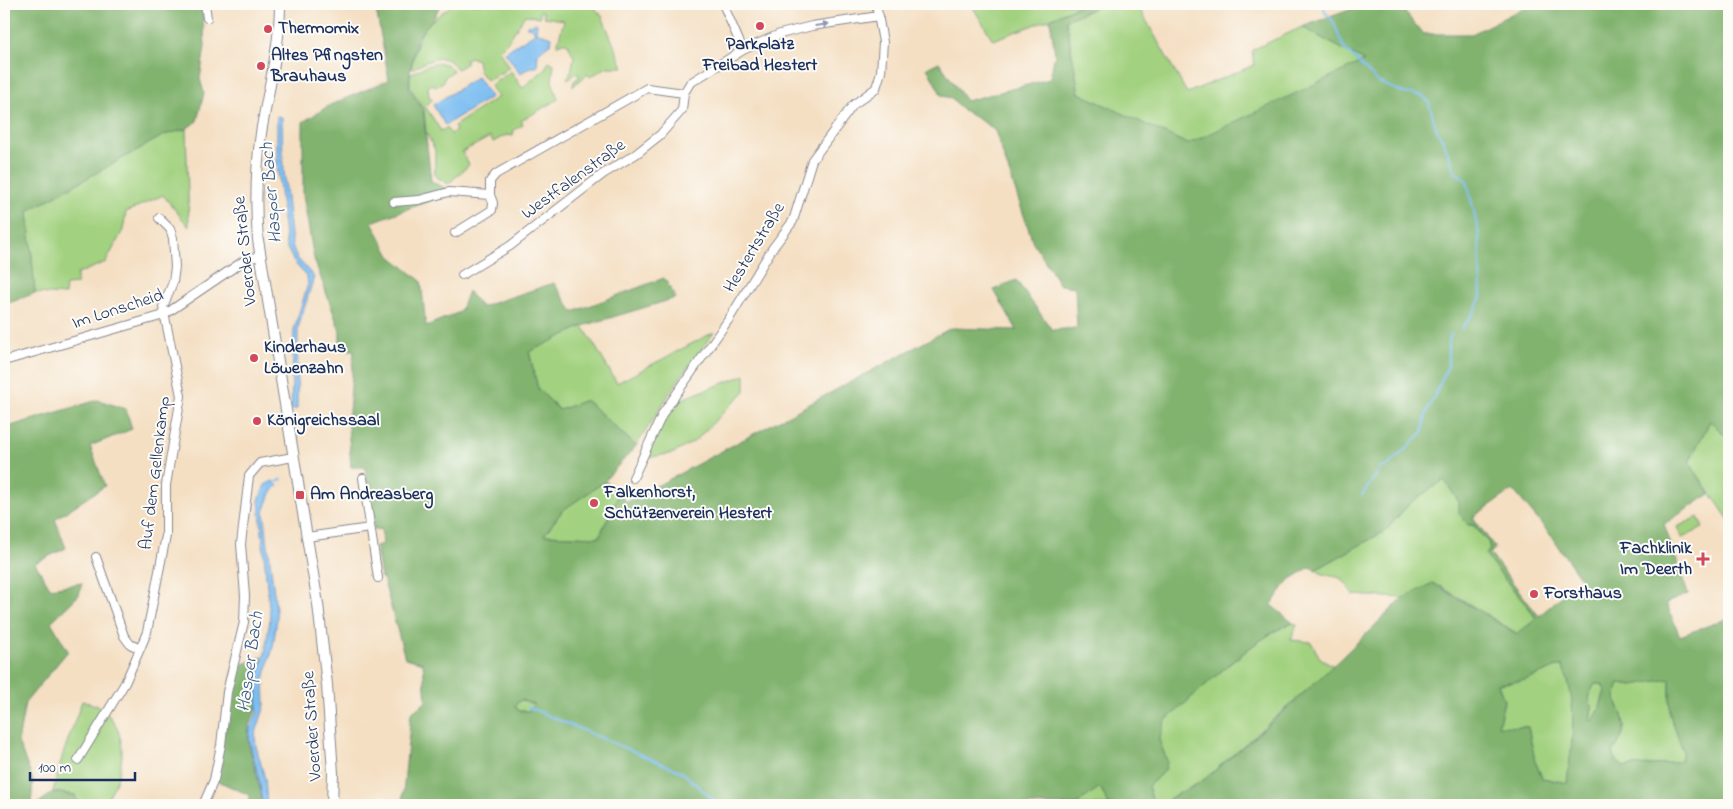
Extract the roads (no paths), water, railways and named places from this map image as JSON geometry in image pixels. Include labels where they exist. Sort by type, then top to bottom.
[{"type":"main road","name":"Voerder Straße","points":[[280,4],[277,43],[261,133],[255,203],[259,256],[293,457]]},
{"type":"main road","points":[[293,457],[307,537]]},
{"type":"main road","name":"Voerder Straße","points":[[307,537],[324,645],[333,773],[332,805]]},
{"type":"street","points":[[205,4],[207,18]]},
{"type":"street","points":[[723,4],[743,50]]},
{"type":"street","name":"Hestertstraße","points":[[633,478],[663,413],[729,319],[772,249],[793,221],[812,160],[853,105],[876,88],[883,56],[876,4]]},
{"type":"street","name":"Westfalenstraße","points":[[462,275],[510,246],[604,174],[636,154],[660,135],[682,110],[684,93],[690,83],[743,50],[788,32],[879,16]]},
{"type":"street","name":"Westfalenstraße","points":[[455,233],[492,210],[490,181],[496,174],[647,88],[684,93]]},
{"type":"street","points":[[394,202],[419,200],[449,192],[490,195]]},
{"type":"street","name":"Auf dem Gellenkamp","points":[[78,760],[126,683],[147,632],[166,536],[166,484],[181,396],[163,306],[173,282],[174,252],[170,229],[159,218]]},
{"type":"street","name":"Im Lonscheid","points":[[4,361],[164,315],[245,260],[259,256]]},
{"type":"street","points":[[203,805],[214,780],[221,745],[227,692],[244,622],[245,596],[241,544],[249,476],[260,463],[293,457]]},
{"type":"street","points":[[363,478],[378,578]]},
{"type":"street","points":[[307,537],[370,528]]},
{"type":"street","points":[[96,556],[124,636],[130,644],[140,649]]},
{"type":"water","points":[[533,23],[537,23],[536,32],[552,37],[551,43],[538,53],[537,67],[530,67],[520,74],[505,52],[535,33],[532,28],[526,27],[528,24],[532,26]]},
{"type":"water","points":[[477,77],[491,97],[445,125],[433,105]]},
{"type":"water","points":[[277,116],[282,117],[283,161],[292,245],[297,258],[314,277],[298,328],[297,409],[291,409],[294,329],[308,284],[307,277],[294,262],[286,246],[277,164]]},
{"type":"water","points":[[273,481],[278,486],[271,493],[264,512],[277,618],[273,647],[264,679],[265,705],[255,736],[265,779],[267,805],[262,805],[260,784],[249,740],[250,728],[257,713],[258,677],[265,653],[270,618],[259,500],[265,485]]},
{"type":"waterway","points":[[1323,4],[1325,12],[1333,21],[1344,48],[1378,82],[1404,93],[1423,96],[1429,103],[1437,131],[1443,140],[1455,172],[1467,181],[1479,235],[1481,297],[1474,312],[1461,329]]},
{"type":"waterway","points":[[1362,495],[1381,468],[1388,466],[1423,432],[1426,414],[1448,366],[1448,345],[1451,334]]},
{"type":"waterway","name":"Hasper Bach","points":[[273,484],[282,479]]},
{"type":"waterway","points":[[528,707],[682,772],[719,805]]},
{"type":"place","name":"Parkplatz Freibad Hestert","points":[[760,26]]},
{"type":"place","name":"Thermomix","points":[[268,29]]},
{"type":"place","name":"Altes Pfingsten Brauhaus","points":[[261,66]]},
{"type":"place","name":"Kinderhaus Löwenzahn","points":[[254,358]]},
{"type":"place","name":"Königreichssaal","points":[[257,421]]},
{"type":"place","name":"Am Andreasberg","points":[[300,495]]},
{"type":"place","name":"Falkenhorst, Schützenverein Hestert","points":[[594,503]]},
{"type":"place","name":"Fachklinik Im Deerth","points":[[1703,559]]},
{"type":"place","name":"Forsthaus","points":[[1534,594]]}]
